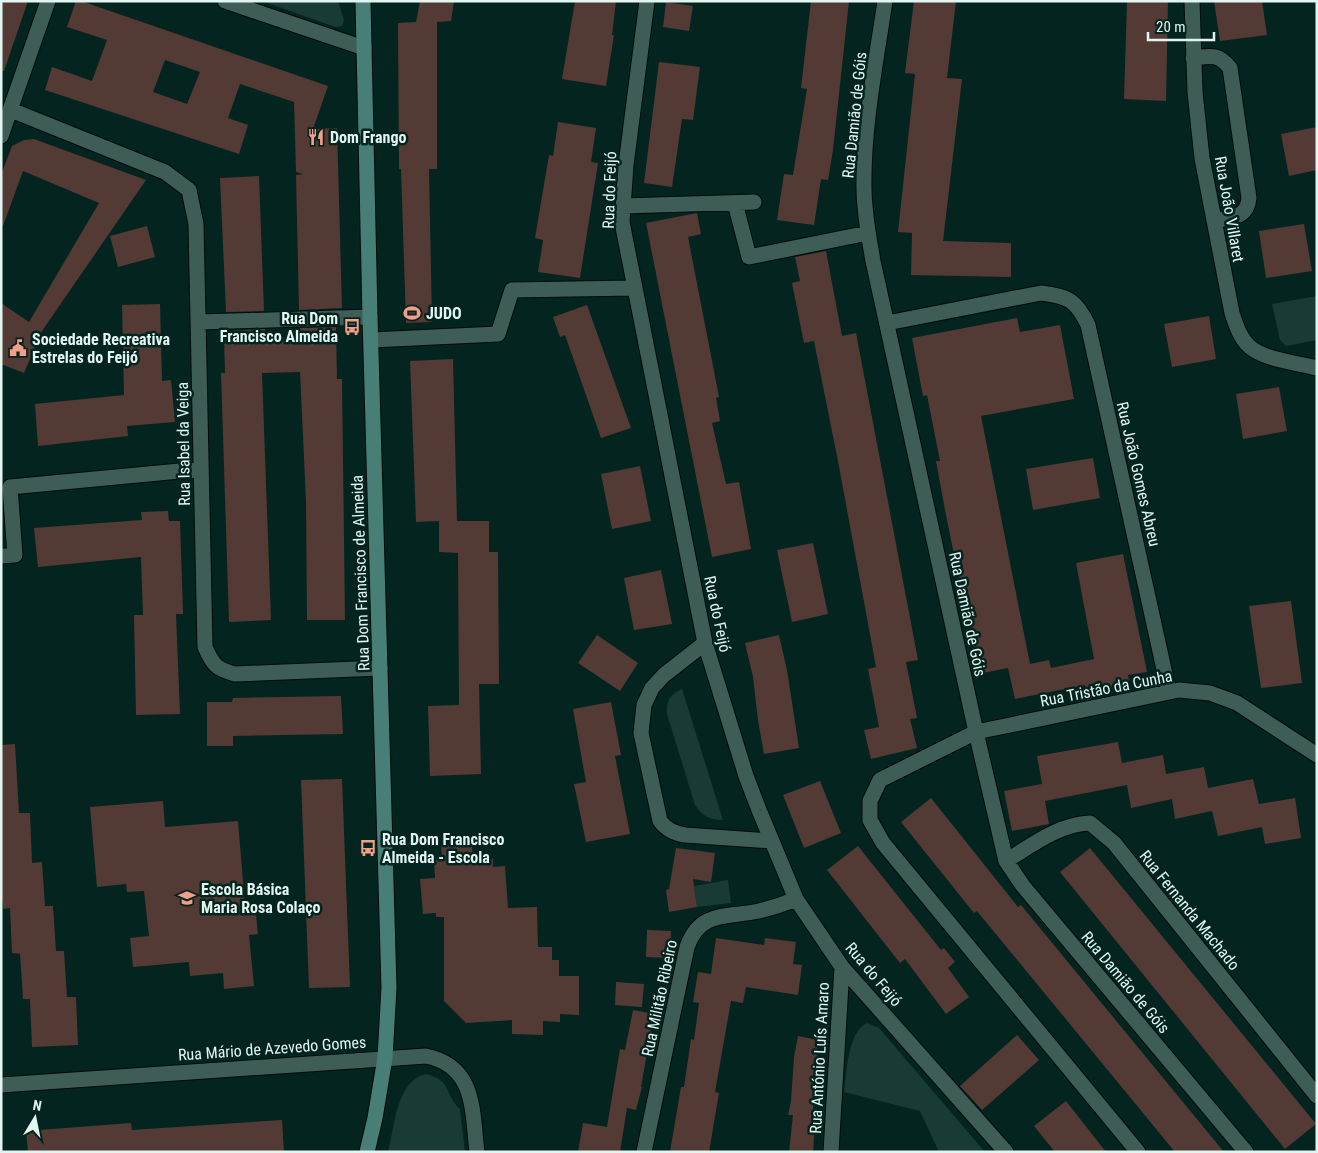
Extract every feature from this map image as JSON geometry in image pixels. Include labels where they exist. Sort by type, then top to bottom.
[{"type":"main road","name":"Rua Dom Francisco de Almeida","points":[[363,1],[389,988],[385,1058],[367,1149]]},
{"type":"street","points":[[1,136],[48,1]]},
{"type":"street","points":[[226,1],[364,48]]},
{"type":"street","name":"Rua do Feijó","points":[[647,1],[626,165],[622,222],[704,643],[746,776],[796,899],[842,967],[1006,1152]]},
{"type":"street","name":"Rua Damião de Góis","points":[[885,1],[865,145],[864,190],[868,233],[976,732],[1006,861],[1023,886],[1246,1152]]},
{"type":"street","name":"Rua João Villaret","points":[[1192,1],[1193,58],[1202,158],[1232,313],[1238,331],[1250,347],[1268,357],[1317,368]]},
{"type":"street","points":[[1193,58],[1215,55],[1230,68],[1249,198],[1248,207],[1243,213],[1214,221]]},
{"type":"street","name":"Rua Isabel da Veiga","points":[[11,110],[165,172],[189,190],[196,224],[205,647],[212,663],[223,671],[235,674],[380,668]]},
{"type":"street","points":[[623,206],[754,202]]},
{"type":"street","points":[[735,203],[749,257],[868,233]]},
{"type":"street","points":[[371,340],[498,334],[512,290],[634,288]]},
{"type":"street","name":"Rua João Gomes Abreu","points":[[887,323],[1041,293],[1055,294],[1069,299],[1080,309],[1088,325],[1170,692]]},
{"type":"street","points":[[199,322],[370,318]]},
{"type":"street","points":[[1,556],[15,555],[10,487],[201,469]]},
{"type":"street","points":[[704,643],[664,675],[652,688],[644,705],[641,733],[660,821],[666,829],[685,835],[772,841]]},
{"type":"street","name":"Rua Tristão da Cunha","points":[[1138,1152],[884,843],[870,820],[870,801],[880,780],[976,732],[1179,690],[1210,693],[1237,703],[1317,754]]},
{"type":"street","name":"Rua Fernanda Machado","points":[[1006,861],[1056,832],[1075,824],[1090,823],[1114,843],[1317,1096]]},
{"type":"street","name":"Rua Militão Ribeiro","points":[[644,1152],[691,936],[698,927],[717,917],[758,911],[796,899]]},
{"type":"street","name":"Rua António Luís Amaro","points":[[830,1152],[842,967]]},
{"type":"street","name":"Rua Mário de Azevedo Gomes","points":[[1,1086],[426,1056],[443,1061],[456,1070],[466,1084],[469,1092],[477,1152]]},
{"type":"green space","points":[[262,1],[338,1],[344,20],[342,26],[335,27]]},
{"type":"green space","points":[[1317,296],[1317,340],[1286,346],[1280,340],[1272,304]]},
{"type":"green space","points":[[682,689],[723,820],[707,817],[695,805],[667,714],[667,705],[670,698],[674,693]]},
{"type":"green space","points":[[728,880],[731,903],[697,907],[694,886]]},
{"type":"green space","points":[[867,1023],[879,1028],[985,1152],[939,1152],[920,1111],[844,1092],[847,1064],[855,1035]]},
{"type":"green space","points":[[425,1074],[434,1076],[444,1084],[455,1104],[460,1109],[465,1152],[388,1152],[402,1095],[415,1079]]},
{"type":"building","points":[[1,1],[28,1],[4,71],[1,71]]},
{"type":"building","points":[[76,1],[81,1],[328,86],[313,129],[337,128],[342,308],[299,310],[296,175],[303,174],[296,172],[294,102],[240,84],[228,118],[248,125],[239,154],[45,90],[52,67],[92,81],[107,40],[67,27]],"holes":[[[165,60],[200,72],[187,104],[153,92]]]},
{"type":"building","points":[[420,1],[454,1],[451,21],[437,22],[437,169],[429,169],[432,322],[406,323],[401,169],[399,169],[398,23],[416,22]]},
{"type":"building","points":[[575,1],[616,1],[612,35],[614,35],[606,86],[562,79]]},
{"type":"building","points":[[811,1],[849,1],[833,150],[828,180],[821,179],[814,225],[777,220],[784,174],[793,175],[807,89],[801,88]]},
{"type":"building","points":[[914,1],[956,1],[947,78],[962,79],[943,241],[1011,243],[1011,277],[911,275],[912,233],[898,232],[915,74],[905,73]]},
{"type":"building","points":[[1127,1],[1168,1],[1166,101],[1124,99]]},
{"type":"building","points":[[1214,1],[1262,1],[1267,35],[1220,41]]},
{"type":"building","points":[[666,2],[693,6],[689,31],[663,27]]},
{"type":"building","points":[[659,62],[700,67],[693,120],[682,119],[672,187],[644,183]]},
{"type":"building","points":[[558,122],[596,128],[591,162],[598,163],[580,278],[538,272],[543,240],[535,238],[549,155],[553,156]]},
{"type":"building","points":[[1317,127],[1317,170],[1289,176],[1281,134]]},
{"type":"building","points":[[34,139],[146,180],[42,331],[24,373],[1,364],[1,303],[29,322],[99,203],[23,171],[3,226],[1,225],[1,175],[12,146],[24,140]]},
{"type":"building","points":[[259,176],[264,311],[226,312],[220,178]]},
{"type":"building","points":[[697,213],[701,234],[688,237],[719,397],[716,398],[720,421],[712,423],[726,484],[739,482],[751,549],[712,557],[646,223]]},
{"type":"building","points":[[1304,224],[1312,271],[1266,278],[1259,231]]},
{"type":"building","points":[[147,226],[155,257],[118,267],[110,236]]},
{"type":"building","points":[[826,251],[842,336],[856,333],[918,660],[906,662],[917,718],[910,719],[917,748],[871,759],[864,730],[879,727],[868,669],[876,667],[814,341],[804,343],[792,283],[800,281],[795,257]]},
{"type":"building","points":[[160,304],[162,381],[171,380],[175,422],[127,426],[128,436],[38,446],[35,404],[124,395],[122,305]]},
{"type":"building","points":[[587,305],[631,428],[601,438],[565,335],[560,337],[553,317]]},
{"type":"building","points":[[1209,316],[1216,359],[1172,367],[1164,324]]},
{"type":"building","points":[[1017,318],[1020,332],[1060,325],[1074,399],[981,416],[1030,664],[1049,660],[1051,668],[1094,659],[1076,563],[1123,554],[1147,672],[1128,675],[1130,686],[1087,695],[1085,685],[1015,699],[1008,668],[978,674],[936,461],[940,461],[927,395],[923,396],[912,338]]},
{"type":"building","points":[[336,327],[337,379],[342,379],[345,620],[307,620],[306,501],[300,372],[262,373],[271,620],[229,622],[221,373],[225,373],[224,339],[228,339],[227,331],[265,329],[265,338],[300,337],[300,328]]},
{"type":"building","points":[[453,359],[457,521],[489,521],[489,552],[498,552],[499,684],[479,684],[481,774],[430,776],[428,706],[459,705],[458,553],[439,552],[439,521],[416,522],[410,361]]},
{"type":"building","points":[[1279,387],[1287,431],[1243,439],[1236,394]]},
{"type":"building","points":[[1093,458],[1100,498],[1033,510],[1026,469]]},
{"type":"building","points":[[640,466],[651,521],[612,529],[601,474]]},
{"type":"building","points":[[168,511],[169,521],[180,521],[183,614],[176,614],[180,714],[136,715],[134,615],[143,615],[141,557],[38,567],[34,528],[142,520],[141,512]]},
{"type":"building","points":[[813,543],[828,614],[792,622],[777,550]]},
{"type":"building","points":[[661,570],[672,624],[634,630],[624,578]]},
{"type":"building","points":[[1291,601],[1302,683],[1261,688],[1249,606]]},
{"type":"building","points":[[597,635],[638,663],[620,691],[578,663]]},
{"type":"building","points":[[779,635],[787,670],[799,748],[764,754],[753,677],[745,643]]},
{"type":"building","points":[[341,696],[343,734],[233,736],[233,746],[207,746],[207,702],[232,702],[233,698]]},
{"type":"building","points":[[611,702],[621,755],[615,756],[630,834],[586,842],[574,784],[586,782],[573,709]]},
{"type":"building","points":[[1118,742],[1122,763],[1163,755],[1166,774],[1204,767],[1208,788],[1253,779],[1259,804],[1295,798],[1301,838],[1265,844],[1262,827],[1218,836],[1212,811],[1175,819],[1172,799],[1131,808],[1127,785],[1045,801],[1049,824],[1012,831],[1004,791],[1042,784],[1037,756]]},
{"type":"building","points":[[15,744],[19,813],[30,813],[32,863],[42,862],[45,906],[53,906],[56,951],[64,951],[67,997],[76,997],[78,1045],[32,1047],[30,999],[23,999],[20,954],[12,953],[10,908],[3,909],[1,885],[1,745]]},
{"type":"building","points":[[342,779],[350,987],[309,988],[301,780]]},
{"type":"building","points":[[820,781],[841,833],[804,848],[783,795]]},
{"type":"building","points":[[931,798],[1018,907],[1021,905],[1224,1152],[1175,1152],[977,911],[974,913],[901,822]]},
{"type":"building","points":[[163,801],[165,827],[238,821],[245,905],[255,904],[258,934],[249,935],[254,986],[224,989],[223,973],[190,976],[189,962],[133,967],[130,938],[149,936],[144,891],[127,892],[126,884],[97,887],[90,807]]},
{"type":"building","points":[[472,844],[473,860],[493,859],[493,867],[505,866],[508,908],[537,907],[538,947],[552,947],[552,960],[559,960],[559,976],[579,976],[579,1015],[560,1014],[560,1022],[543,1021],[543,1035],[512,1034],[512,1020],[466,1023],[444,1001],[444,917],[436,917],[436,913],[423,914],[420,879],[435,878],[434,859],[442,858],[441,846]]},
{"type":"building","points":[[858,846],[941,950],[944,948],[955,962],[948,968],[969,997],[946,1014],[905,959],[900,963],[827,870]]},
{"type":"building","points":[[676,848],[715,853],[711,882],[693,879],[697,907],[669,912],[666,890],[669,889]]},
{"type":"building","points":[[1090,848],[1316,1124],[1285,1149],[1060,872]]},
{"type":"building","points":[[647,930],[671,931],[670,958],[646,957]]},
{"type":"building","points":[[716,938],[764,945],[765,938],[796,942],[793,964],[802,965],[798,995],[746,987],[743,1003],[731,1001],[715,1092],[719,1093],[709,1152],[670,1152],[681,1087],[684,1087],[691,1039],[694,1040],[699,1003],[693,1002],[698,972],[711,974]]},
{"type":"building","points":[[616,982],[644,984],[642,1007],[615,1005]]},
{"type":"building","points":[[633,1010],[654,1014],[642,1087],[636,1110],[627,1108],[620,1152],[578,1152],[583,1123],[607,1127],[620,1049],[625,1050]]},
{"type":"building","points":[[1017,1035],[1039,1060],[982,1110],[960,1086]]},
{"type":"building","points":[[798,1036],[818,1040],[813,1102],[813,1152],[789,1152],[793,1115],[788,1115]]},
{"type":"building","points":[[1066,1101],[1106,1152],[1055,1152],[1034,1126]]},
{"type":"building","points":[[282,1120],[284,1152],[28,1152],[26,1131],[131,1123],[132,1130]]},
{"type":"place","name":"Dom Frango","points":[[316,137]]},
{"type":"place","name":"JUDO","points":[[412,313]]},
{"type":"place","name":"Rua Dom Francisco Almeida","points":[[352,327]]},
{"type":"place","name":"Sociedade Recreativa Estrelas do Feijó","points":[[18,348]]},
{"type":"place","name":"Rua Dom Francisco Almeida - Escola","points":[[368,848]]},
{"type":"place","name":"Escola Básica Maria Rosa Colaço","points":[[187,898]]}]
